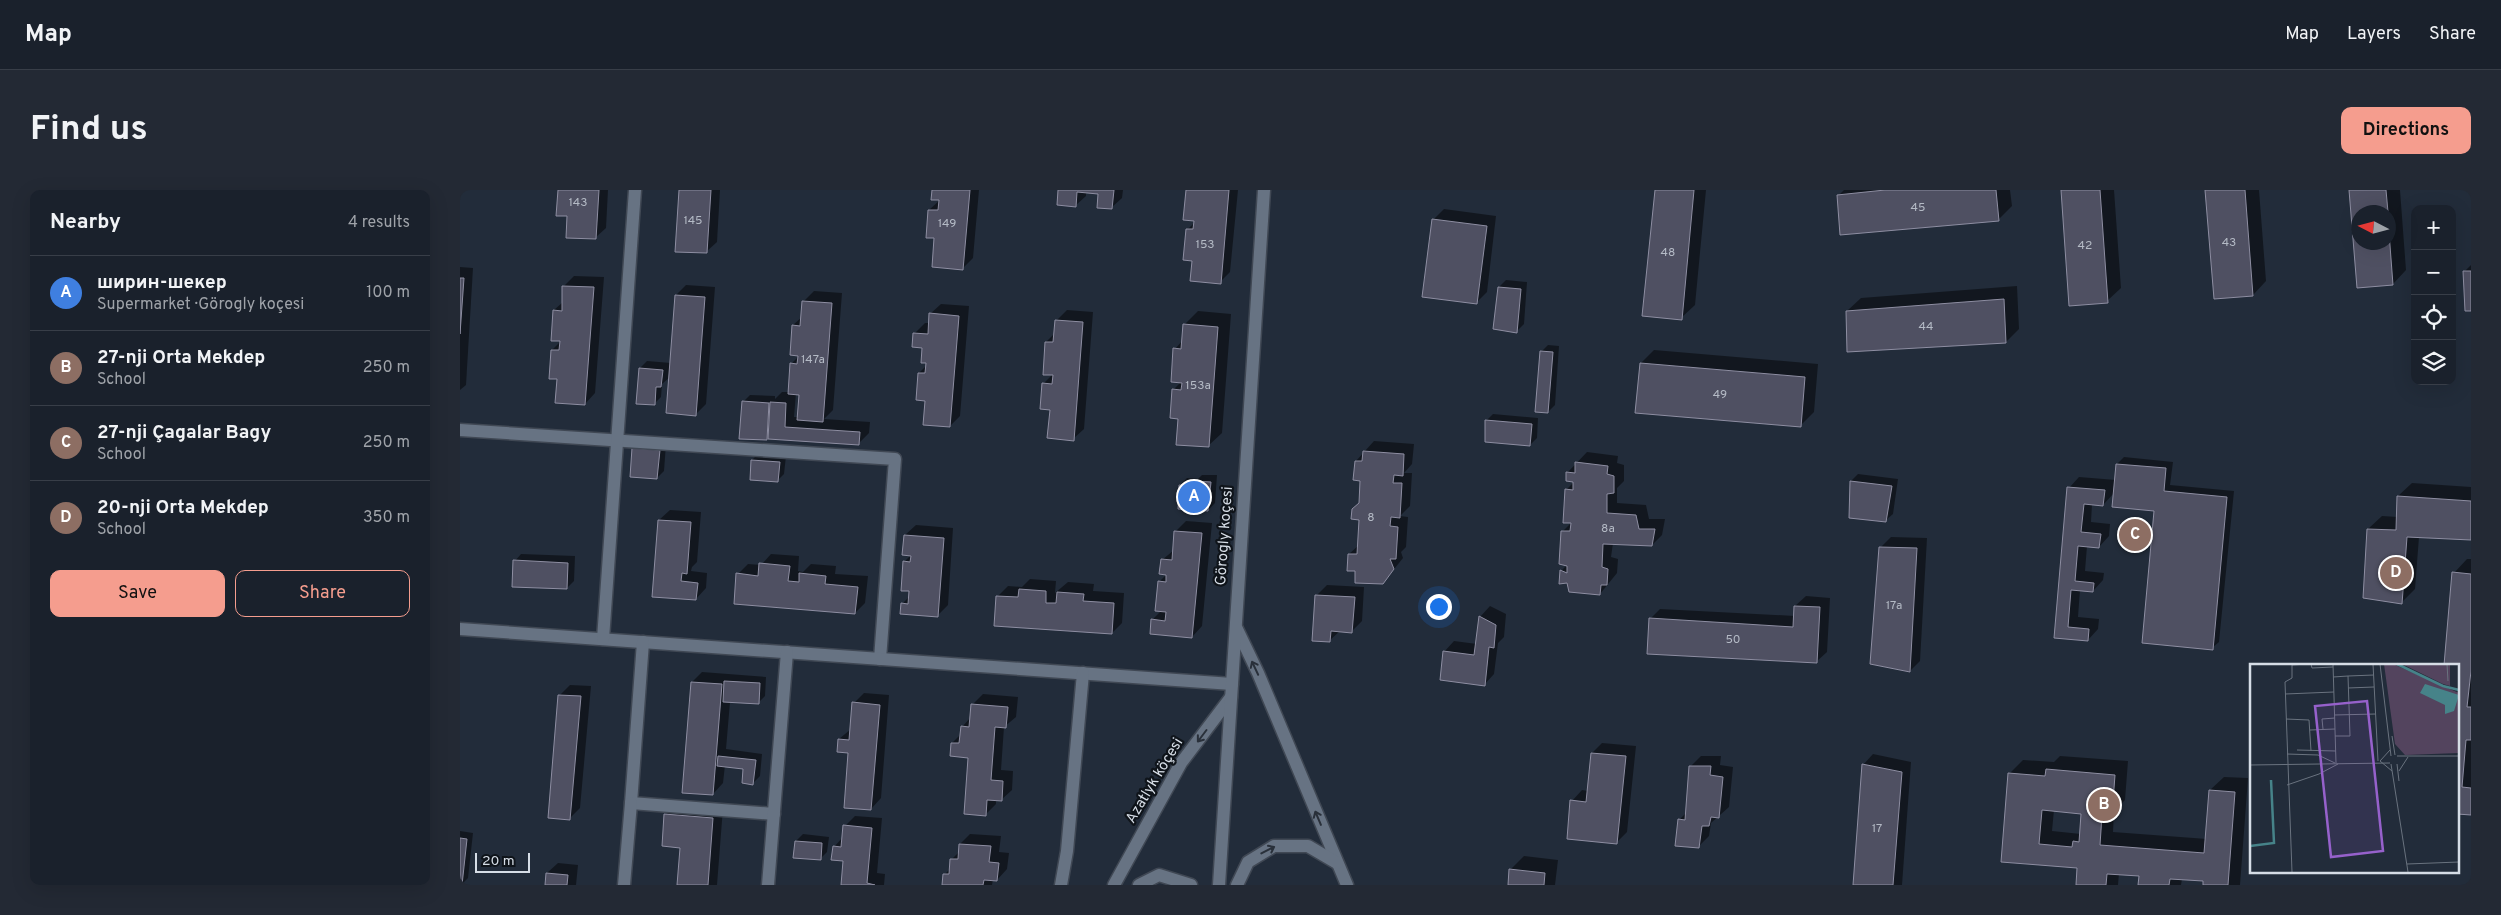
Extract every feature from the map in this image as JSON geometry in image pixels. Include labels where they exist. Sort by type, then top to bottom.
[{"type":"street","points":[[603,639],[635,190]]},
{"type":"street","name":"Görogly koçesi","points":[[1219,885],[1264,190]]},
{"type":"street","points":[[460,430],[895,459],[880,659]]},
{"type":"street","points":[[1236,627],[1258,673],[1347,885]]},
{"type":"street","points":[[460,629],[1232,684]]},
{"type":"street","points":[[624,885],[643,642]]},
{"type":"street","points":[[768,885],[787,652]]},
{"type":"street","points":[[1061,885],[1067,851],[1083,673]]},
{"type":"street","name":"Azatlyk köçesi","points":[[1114,885],[1181,763],[1231,697]]},
{"type":"street","points":[[631,802],[774,814]]},
{"type":"street","points":[[1238,885],[1248,862],[1274,846],[1308,846],[1337,863]]},
{"type":"street","points":[[1139,885],[1159,875],[1191,885]]},
{"type":"building","points":[[558,190],[599,190],[596,239],[566,238],[567,216],[556,216]]},
{"type":"building","points":[[679,190],[711,190],[707,253],[675,252]]},
{"type":"building","points":[[932,190],[970,190],[963,270],[932,267],[934,238],[926,238],[928,210],[938,210],[939,200],[931,200]]},
{"type":"building","points":[[1058,190],[1114,190],[1112,209],[1097,208],[1098,194],[1077,192],[1076,207],[1057,205]]},
{"type":"building","points":[[1186,190],[1229,190],[1221,284],[1190,281],[1192,261],[1183,260],[1186,229],[1193,229],[1194,221],[1183,220]]},
{"type":"building","points":[[1655,190],[1694,190],[1682,320],[1642,316]]},
{"type":"building","points":[[1885,190],[1996,190],[1999,221],[1840,235],[1837,195]]},
{"type":"building","points":[[2061,190],[2100,190],[2108,303],[2069,306]]},
{"type":"building","points":[[2205,190],[2245,190],[2253,296],[2214,299]]},
{"type":"building","points":[[2349,190],[2386,190],[2387,205],[2351,205],[2351,214]]},
{"type":"building","points":[[1432,219],[1487,226],[1477,304],[1422,297]]},
{"type":"building","points":[[2354,250],[2390,250],[2393,285],[2357,288]]},
{"type":"building","points":[[2463,271],[2471,271],[2471,311],[2465,311]]},
{"type":"building","points":[[460,278],[464,278],[460,334]]},
{"type":"building","points":[[562,286],[594,287],[585,405],[555,403],[557,379],[549,379],[551,350],[559,350],[560,341],[551,341],[553,310],[562,311]]},
{"type":"building","points":[[1498,287],[1521,289],[1517,333],[1493,329]]},
{"type":"building","points":[[675,295],[705,297],[696,416],[666,413]]},
{"type":"building","points":[[2004,299],[2006,343],[1847,352],[1846,311]]},
{"type":"building","points":[[802,301],[832,303],[823,422],[797,420],[799,395],[788,394],[790,363],[797,364],[798,356],[790,355],[792,325],[800,326]]},
{"type":"building","points":[[929,313],[959,316],[950,427],[923,425],[925,401],[916,400],[918,373],[925,373],[926,363],[921,363],[922,348],[912,347],[913,333],[928,334]]},
{"type":"building","points":[[1055,320],[1083,322],[1074,441],[1047,438],[1050,410],[1040,409],[1042,383],[1052,384],[1053,375],[1043,375],[1045,342],[1053,342]]},
{"type":"building","points":[[1183,324],[1218,327],[1209,447],[1176,445],[1178,419],[1170,418],[1172,389],[1181,390],[1182,383],[1171,382],[1173,348],[1181,349]]},
{"type":"building","points":[[1540,351],[1553,352],[1548,413],[1535,412]]},
{"type":"building","points":[[1640,363],[1805,377],[1801,427],[1635,413]]},
{"type":"building","points":[[639,368],[663,370],[661,387],[656,387],[655,405],[636,404]]},
{"type":"building","points":[[742,401],[769,403],[767,440],[739,439]]},
{"type":"building","points":[[770,402],[786,403],[785,427],[860,432],[859,445],[768,439]]},
{"type":"building","points":[[1485,420],[1532,424],[1530,446],[1485,442]]},
{"type":"building","points":[[632,448],[660,450],[657,479],[630,477]]},
{"type":"building","points":[[1363,451],[1404,454],[1403,476],[1394,475],[1393,483],[1402,483],[1400,518],[1391,517],[1390,526],[1398,527],[1396,559],[1390,559],[1394,569],[1383,584],[1355,583],[1355,571],[1347,571],[1348,554],[1357,554],[1359,520],[1351,519],[1352,509],[1359,503],[1360,481],[1353,480],[1355,461],[1362,461]]},
{"type":"building","points":[[751,460],[780,462],[778,482],[750,480]]},
{"type":"building","points":[[1575,462],[1608,466],[1607,474],[1614,476],[1614,493],[1607,494],[1607,513],[1636,515],[1639,529],[1655,529],[1652,546],[1603,544],[1602,567],[1608,569],[1607,585],[1601,585],[1600,595],[1569,592],[1567,583],[1559,584],[1560,570],[1567,573],[1567,566],[1559,564],[1561,531],[1570,531],[1571,523],[1563,523],[1565,489],[1573,490],[1573,482],[1566,481],[1566,472],[1575,473]]},
{"type":"building","points":[[2116,464],[2166,468],[2164,491],[2227,497],[2213,650],[2142,643],[2154,511],[2112,507]]},
{"type":"building","points":[[1194,481],[1211,482],[1208,511],[1178,509],[1179,485],[1194,486]]},
{"type":"building","points":[[1850,481],[1892,486],[1886,522],[1849,518]]},
{"type":"building","points":[[2067,487],[2105,490],[2103,506],[2084,504],[2081,532],[2101,534],[2099,548],[2078,546],[2075,581],[2094,583],[2093,592],[2071,590],[2068,627],[2089,629],[2088,641],[2054,638]]},
{"type":"building","points":[[2397,496],[2471,501],[2471,540],[2407,537],[2402,604],[2363,598],[2367,529],[2396,530]]},
{"type":"building","points":[[658,520],[691,522],[687,574],[682,573],[681,581],[698,583],[696,600],[652,597]]},
{"type":"building","points":[[1174,531],[1202,533],[1192,638],[1150,634],[1151,619],[1165,621],[1166,612],[1155,611],[1158,581],[1166,582],[1166,575],[1159,574],[1161,559],[1172,560]]},
{"type":"building","points":[[904,535],[944,538],[938,617],[900,614],[901,603],[908,604],[909,591],[901,591],[903,561],[910,562],[911,556],[902,555]]},
{"type":"building","points":[[1879,547],[1917,548],[1910,672],[1870,664]]},
{"type":"building","points":[[513,560],[568,563],[567,589],[512,587]]},
{"type":"building","points":[[759,563],[790,566],[788,581],[799,582],[799,573],[826,576],[825,584],[858,587],[855,614],[734,604],[736,573],[758,576]]},
{"type":"building","points":[[2452,572],[2471,574],[2471,671],[2467,707],[2471,707],[2471,740],[2466,740],[2462,787],[2471,788],[2471,815],[2458,814],[2458,664],[2444,664]]},
{"type":"building","points":[[1019,589],[1046,591],[1046,603],[1056,603],[1057,592],[1084,594],[1083,601],[1114,603],[1112,634],[994,626],[996,596],[1018,597]]},
{"type":"building","points":[[1315,595],[1355,597],[1352,633],[1331,631],[1330,642],[1312,641]]},
{"type":"building","points":[[1794,606],[1820,607],[1817,663],[1647,654],[1649,618],[1793,627]]},
{"type":"building","points":[[1479,616],[1496,625],[1494,648],[1489,647],[1485,686],[1440,680],[1443,651],[1474,655]]},
{"type":"building","points":[[724,681],[760,683],[759,704],[723,702]]},
{"type":"building","points":[[691,682],[722,684],[713,795],[682,793]]},
{"type":"building","points":[[558,695],[581,696],[570,820],[548,818]]},
{"type":"building","points":[[852,702],[880,705],[871,810],[844,808],[848,753],[837,752],[838,739],[849,740]]},
{"type":"building","points":[[971,704],[1008,707],[1006,728],[995,727],[991,780],[1003,781],[1002,801],[987,800],[986,816],[964,814],[968,758],[950,756],[951,743],[959,743],[961,726],[969,727]]},
{"type":"building","points":[[1591,753],[1626,756],[1617,844],[1567,839],[1570,800],[1586,802]]},
{"type":"building","points":[[718,756],[756,760],[753,785],[742,783],[743,769],[717,766]]},
{"type":"building","points":[[1862,764],[1902,772],[1893,885],[1853,885]]},
{"type":"building","points":[[1689,766],[1711,766],[1710,775],[1723,777],[1719,818],[1711,817],[1709,826],[1702,826],[1699,848],[1675,846],[1678,819],[1685,820]]},
{"type":"building","points":[[2046,769],[2115,775],[2112,815],[2102,815],[2100,845],[2204,853],[2209,790],[2235,792],[2228,885],[2203,885],[2203,881],[2170,879],[2169,885],[2138,885],[2139,876],[2107,874],[2106,885],[2076,885],[2077,868],[2001,862],[2008,773],[2045,776]],"holes":[[[2042,810],[2081,814],[2079,842],[2073,841],[2072,847],[2039,844]]]},
{"type":"building","points":[[664,814],[713,818],[708,885],[677,885],[680,848],[662,846]]},
{"type":"building","points":[[843,825],[872,828],[867,883],[875,885],[841,885],[843,861],[831,860],[833,846],[841,847]]},
{"type":"building","points":[[460,838],[467,839],[462,885],[460,885]]},
{"type":"building","points":[[795,841],[822,843],[821,860],[793,858]]},
{"type":"building","points":[[959,844],[991,846],[989,862],[999,863],[997,881],[984,880],[983,885],[942,885],[943,874],[949,874],[950,859],[958,859]]},
{"type":"building","points":[[1509,869],[1545,873],[1544,885],[1508,885]]},
{"type":"building","points":[[546,873],[568,875],[567,885],[545,885]]},
{"type":"place","name":"ширин-шекер","points":[[1194,497]]},
{"type":"place","name":"27-nji Çagalar Bagy","points":[[2135,535]]},
{"type":"place","name":"20-nji Orta Mekdep","points":[[2396,573]]},
{"type":"place","name":"27-nji Orta Mekdep","points":[[2104,805]]}]
